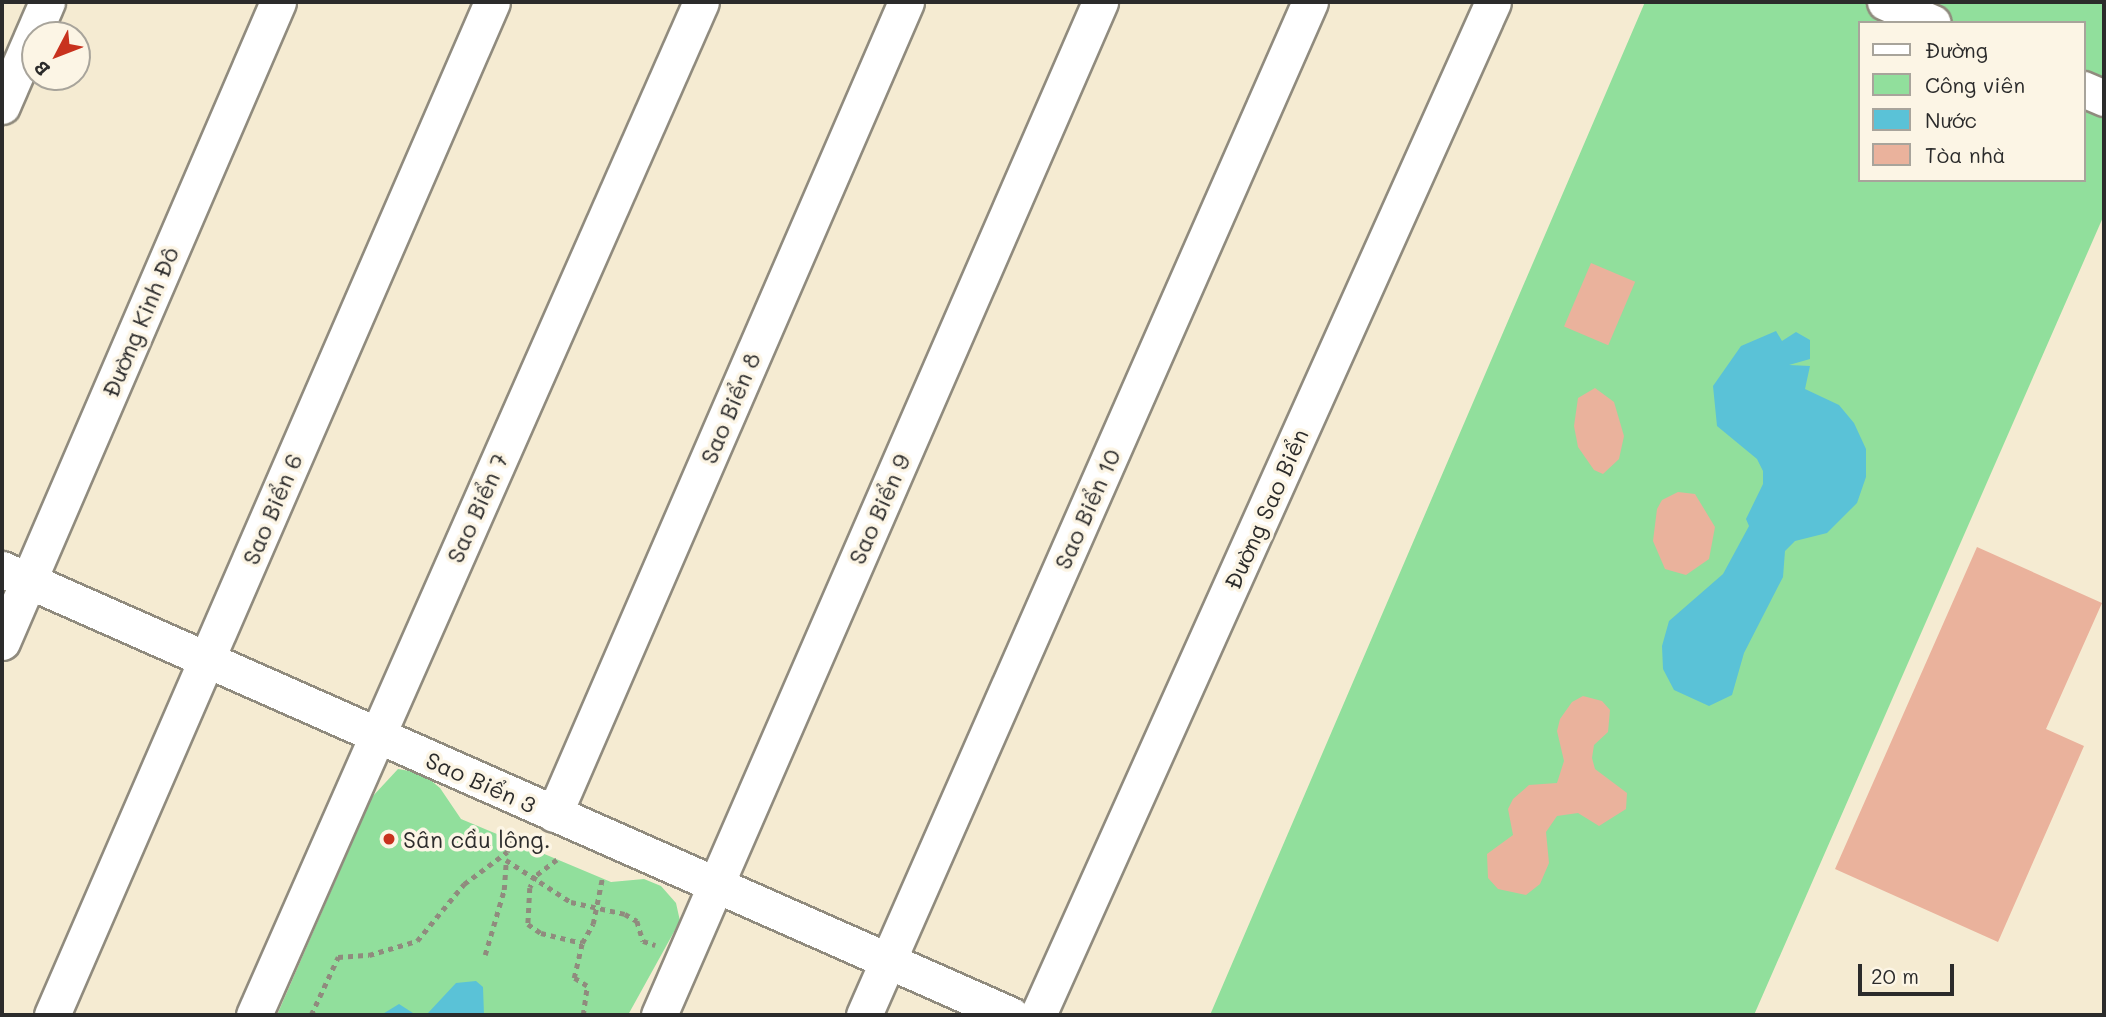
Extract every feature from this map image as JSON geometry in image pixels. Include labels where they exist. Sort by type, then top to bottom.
[{"type":"street","points":[[2,106],[47,2]]},
{"type":"street","name":"Đường Kinh Đô","points":[[2,642],[15,575],[278,2]]},
{"type":"street","name":"Sao Biển 6","points":[[51,1015],[492,2]]},
{"type":"street","name":"Sao Biển 7","points":[[254,1015],[701,2]]},
{"type":"street","name":"Sao Biển 8","points":[[554,814],[906,2]]},
{"type":"street","name":"Sao Biển 9","points":[[659,1015],[1100,2]]},
{"type":"street","name":"Sao Biển 10","points":[[864,1015],[1310,2]]},
{"type":"street","name":"Đường Sao Biển","points":[[1038,1015],[1493,2]]},
{"type":"street","points":[[1885,2],[1928,21]]},
{"type":"street","points":[[2085,90],[2104,98]]},
{"type":"street","name":"Sao Biển 3","points":[[15,575],[1011,1015]]},
{"type":"path","points":[[485,955],[504,890],[507,852],[511,840]]},
{"type":"path","points":[[311,1015],[338,957],[369,955],[417,941],[464,884],[507,852]]},
{"type":"path","points":[[506,860],[536,876],[564,898],[597,909],[625,914],[637,921],[643,941],[667,948]]},
{"type":"path","points":[[557,860],[536,876],[530,888],[528,924],[541,933],[582,943]]},
{"type":"path","points":[[583,1015],[587,986],[573,978],[582,943],[597,909],[602,879]]},
{"type":"green space","points":[[1645,2],[2104,2],[2104,215],[1754,1015],[1210,1015]]},
{"type":"green space","points":[[398,769],[422,773],[440,788],[461,819],[611,882],[644,879],[661,886],[676,903],[680,921],[628,1015],[277,1015],[372,797]]},
{"type":"water","points":[[1776,331],[1782,341],[1796,332],[1810,340],[1810,359],[1789,365],[1810,366],[1805,389],[1839,405],[1854,423],[1866,449],[1866,477],[1857,503],[1827,533],[1795,541],[1785,551],[1783,577],[1744,653],[1732,695],[1709,706],[1674,690],[1663,669],[1662,646],[1669,621],[1723,574],[1749,526],[1746,519],[1763,484],[1763,471],[1757,459],[1717,426],[1713,386],[1741,346]]},
{"type":"water","points":[[476,981],[483,987],[484,1015],[381,1015],[399,1004],[413,1013],[428,1013],[456,983]]},
{"type":"building","points":[[1591,263],[1635,282],[1608,345],[1564,327]]},
{"type":"building","points":[[1595,388],[1614,402],[1624,436],[1619,459],[1603,474],[1594,470],[1578,447],[1574,426],[1578,398]]},
{"type":"building","points":[[1678,492],[1695,494],[1715,527],[1709,559],[1686,575],[1665,569],[1653,541],[1657,509],[1662,500]]},
{"type":"building","points":[[1977,547],[2102,603],[2046,729],[2084,746],[1998,942],[1835,869]]},
{"type":"building","points":[[1583,696],[1602,701],[1610,710],[1608,732],[1594,745],[1592,758],[1595,769],[1627,793],[1626,809],[1599,826],[1578,813],[1557,816],[1546,832],[1549,863],[1540,884],[1526,895],[1498,889],[1488,878],[1487,854],[1513,835],[1508,809],[1513,799],[1529,785],[1557,783],[1564,761],[1557,731],[1560,719],[1572,702]]},
{"type":"place","name":"Sân cầu lông.","points":[[389,839]]}]
